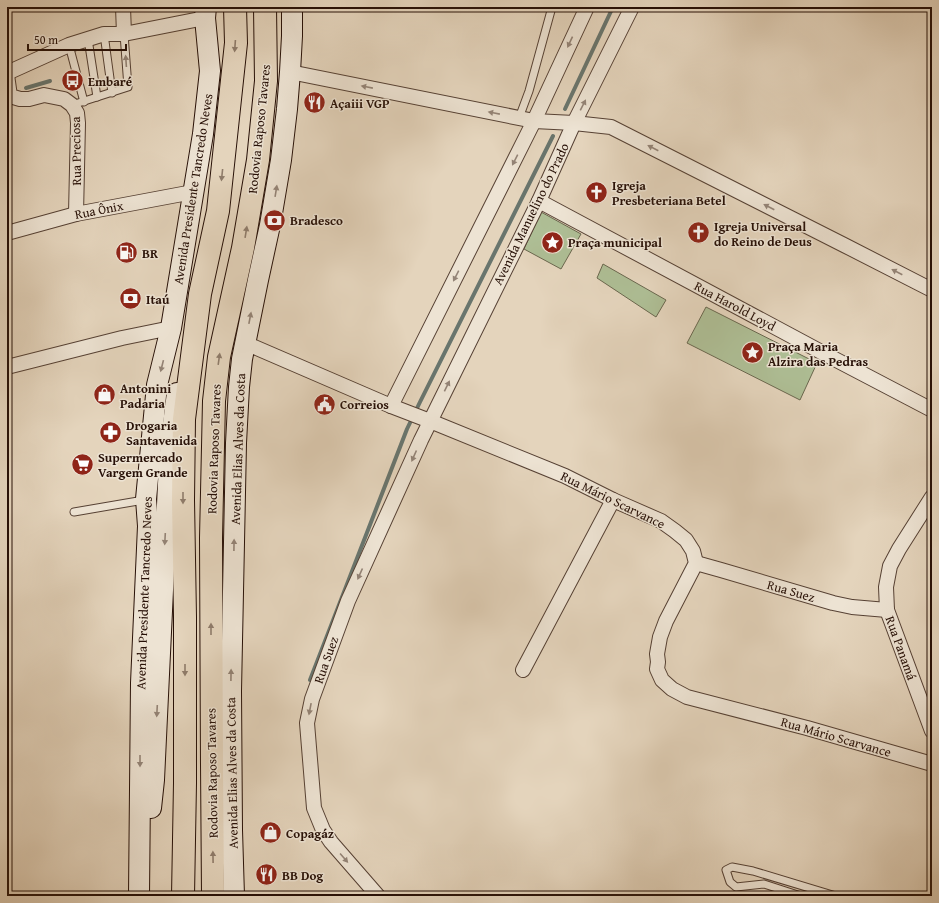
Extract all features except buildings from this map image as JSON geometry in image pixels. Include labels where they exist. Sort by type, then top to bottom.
[{"type":"highway","name":"Rodovia Raposo Tavares","points":[[183,896],[185,782],[183,500],[184,419],[200,294],[218,211],[236,43],[235,7]]},
{"type":"highway","name":"Rodovia Raposo Tavares","points":[[213,896],[211,538],[214,401],[219,357],[243,248],[258,160],[266,81],[266,7]]},
{"type":"main road","name":"Avenida Elias Alves da Costa","points":[[234,896],[231,775],[231,691],[236,443],[239,386],[242,359],[273,210],[281,160],[290,72],[292,7]]},
{"type":"main road","name":"Avenida Presidente Tancredo Neves","points":[[140,896],[141,683],[148,526],[146,499],[157,385],[171,328],[203,134],[210,71],[206,13]]},
{"type":"main road","points":[[140,896],[154,780],[172,432],[176,394],[187,338],[200,294]]},
{"type":"street","points":[[123,7],[124,34]]},
{"type":"street","points":[[391,406],[534,121],[587,7]]},
{"type":"street","name":"Avenida Manuelino do Prado","points":[[430,420],[539,201],[574,123],[632,7]]},
{"type":"street","points":[[7,74],[69,45],[104,34],[124,34],[206,13]]},
{"type":"street","points":[[290,72],[534,121],[611,127],[932,290]]},
{"type":"street","name":"Rua Preciosa","points":[[7,74],[10,96],[20,99],[29,99],[44,95],[64,99],[78,104],[76,214]]},
{"type":"street","name":"Rua Ônix","points":[[7,233],[76,214],[193,192]]},
{"type":"street","name":"Rua Harold Loyd","points":[[539,201],[932,410]]},
{"type":"street","points":[[7,366],[122,338],[171,328]]},
{"type":"street","name":"Rua Mário Scarvance","points":[[245,343],[391,406],[430,420],[565,476],[613,500],[661,521],[675,531],[686,540],[690,546],[696,563],[666,621],[660,637],[657,654],[657,669],[662,680],[672,689],[687,697],[807,728],[932,764]]},
{"type":"street","name":"Rua Suez","points":[[378,896],[331,842],[323,830],[314,808],[307,723],[317,684],[348,601],[430,420]]},
{"type":"street","name":"Rua Panamá","points":[[932,497],[890,566],[886,587],[887,610],[932,731]]},
{"type":"street","points":[[523,670],[613,500]]},
{"type":"street","name":"Rua Suez","points":[[696,563],[833,603],[852,607],[887,610]]},
{"type":"lane","points":[[519,118],[529,91],[552,7]]},
{"type":"lane","points":[[104,34],[112,93]]},
{"type":"lane","points":[[69,45],[78,104],[128,87],[124,34]]},
{"type":"lane","points":[[88,39],[97,97]]},
{"type":"lane","points":[[74,512],[146,499]]},
{"type":"lane","points":[[801,896],[764,884],[736,886],[730,882],[726,870],[732,867],[753,871],[836,896]]},
{"type":"green space","name":"Praça municipal","points":[[541,212],[581,234],[561,269],[524,249]]},
{"type":"green space","points":[[603,264],[666,300],[656,317],[597,278]]},
{"type":"green space","name":"Praça Maria Alzira das Pedras","points":[[706,307],[817,363],[800,400],[687,343]]},
{"type":"waterway","points":[[565,109],[613,7]]},
{"type":"waterway","points":[[26,88],[50,81]]},
{"type":"waterway","points":[[310,680],[407,429],[553,136]]},
{"type":"place","name":"Embaré","points":[[73,81]]},
{"type":"place","name":"Açaiii VGP","points":[[315,103]]},
{"type":"place","name":"Igreja Presbeteriana Betel","points":[[597,192]]},
{"type":"place","name":"Bradesco","points":[[274,220]]},
{"type":"place","name":"Igreja Universal do Reino de Deus","points":[[698,233]]},
{"type":"place","name":"Praça municipal","points":[[552,242]]},
{"type":"place","name":"BR","points":[[126,253]]},
{"type":"place","name":"Itaú","points":[[131,299]]},
{"type":"place","name":"Praça Maria Alzira das Pedras","points":[[752,353]]},
{"type":"place","name":"Antonini Padaria","points":[[105,395]]},
{"type":"place","name":"Correios","points":[[324,404]]},
{"type":"place","name":"Drogaria Santavenida","points":[[111,432]]},
{"type":"place","name":"Supermercado Vargem Grande","points":[[83,464]]},
{"type":"place","name":"Copagáz","points":[[271,833]]},
{"type":"place","name":"BB Dog","points":[[266,875]]}]
